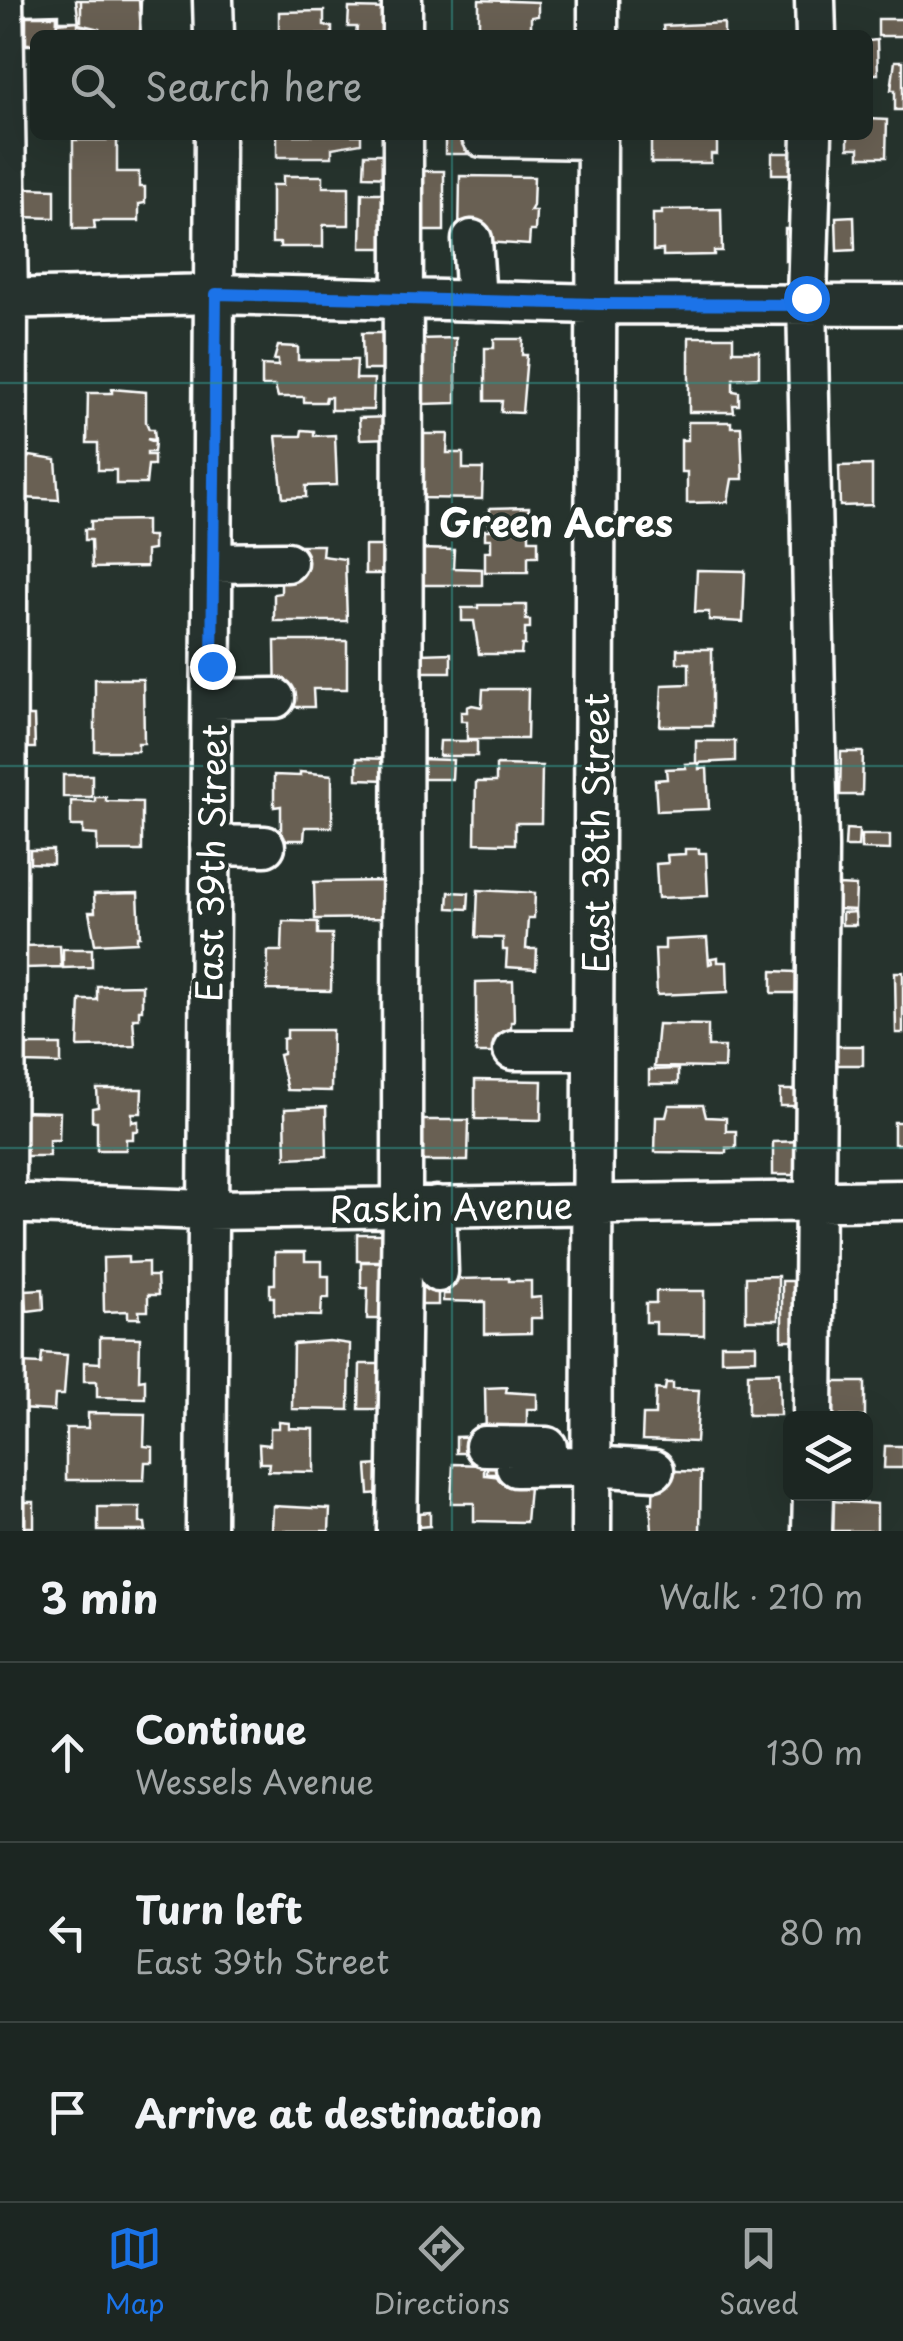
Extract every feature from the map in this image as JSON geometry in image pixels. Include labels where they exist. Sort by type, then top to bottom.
[{"type":"street","points":[[3,0],[4,1531]]},
{"type":"street","points":[[214,0],[214,30]]},
{"type":"street","points":[[402,0],[402,30]]},
{"type":"street","points":[[598,0],[598,30]]},
{"type":"street","points":[[815,0],[816,30]]},
{"type":"street","name":"East 39th Street","points":[[206,1531],[215,140]]},
{"type":"street","points":[[396,1531],[419,1206],[401,626],[403,140]]},
{"type":"street","name":"East 38th Street","points":[[591,1531],[597,140]]},
{"type":"street","points":[[812,140],[808,305],[818,848],[814,1411]]},
{"type":"street","points":[[472,240],[488,314]]},
{"type":"street","points":[[4,299],[216,294],[404,299],[488,314],[597,304],[903,305]]},
{"type":"street","points":[[214,563],[288,562]]},
{"type":"street","points":[[212,699],[276,698]]},
{"type":"street","points":[[210,845],[265,846]]},
{"type":"street","points":[[512,1050],[593,1050]]},
{"type":"street","name":"Raskin Avenue","points":[[2,1203],[206,1210],[903,1200]]},
{"type":"street","points":[[419,1206],[438,1272]]},
{"type":"street","points":[[500,1457],[591,1457],[654,1470]]},
{"type":"street","points":[[812,1531],[813,1501]]},
{"type":"building","points":[[76,0],[139,0],[141,30],[99,30],[79,24]]},
{"type":"building","points":[[81,0],[141,0],[140,30],[30,30],[30,45],[26,45],[26,15],[59,14],[59,21],[81,21]]},
{"type":"building","points":[[479,0],[538,2],[538,16],[531,17],[531,30],[479,30]]},
{"type":"building","points":[[349,8],[394,9],[391,30],[348,27]]},
{"type":"building","points":[[324,11],[324,26],[332,30],[279,30],[279,12]]},
{"type":"building","points":[[23,16],[57,16],[56,30],[30,30],[30,44],[21,44]]},
{"type":"building","points":[[878,19],[903,19],[903,36],[878,36]]},
{"type":"building","points":[[78,21],[78,25],[99,29],[56,30],[57,23]]},
{"type":"building","points":[[724,23],[724,30],[663,30],[663,26]]},
{"type":"building","points":[[873,40],[877,40],[878,74],[873,74]]},
{"type":"building","points":[[895,61],[903,61],[903,110],[895,110],[895,90],[891,90]]},
{"type":"building","points":[[873,119],[887,120],[886,157],[859,157],[859,148],[848,148],[848,140],[873,140]]},
{"type":"building","points":[[73,140],[117,140],[117,172],[139,172],[139,187],[145,187],[139,221],[94,221],[95,229],[73,229]]},
{"type":"building","points":[[277,140],[361,140],[332,148],[332,157],[277,157]]},
{"type":"building","points":[[445,140],[482,140],[482,154],[445,154]]},
{"type":"building","points":[[651,140],[717,140],[717,154],[711,154],[711,163],[651,163]]},
{"type":"building","points":[[772,153],[801,153],[802,174],[772,174]]},
{"type":"building","points":[[365,154],[395,154],[394,177],[364,176]]},
{"type":"building","points":[[423,171],[444,171],[444,231],[423,231]]},
{"type":"building","points":[[283,176],[323,176],[323,187],[349,187],[349,225],[323,225],[323,247],[280,247],[280,243],[272,243],[272,185],[283,185]]},
{"type":"building","points":[[460,176],[534,177],[530,211],[536,211],[535,231],[530,231],[529,245],[459,240]]},
{"type":"building","points":[[23,188],[55,189],[55,218],[22,217]]},
{"type":"building","points":[[362,193],[392,193],[391,248],[361,248]]},
{"type":"building","points":[[721,209],[722,251],[714,251],[714,255],[663,256],[663,250],[653,251],[653,214],[662,214],[662,210]]},
{"type":"building","points":[[854,216],[855,250],[837,251],[836,217]]},
{"type":"building","points":[[785,229],[807,229],[807,260],[785,261]]},
{"type":"building","points":[[362,333],[393,333],[394,370],[363,370]]},
{"type":"building","points":[[689,337],[733,337],[733,351],[759,351],[759,377],[733,379],[733,391],[739,392],[739,405],[733,405],[734,412],[689,412]]},
{"type":"building","points":[[456,338],[456,403],[423,404],[418,339]]},
{"type":"building","points":[[494,339],[523,339],[522,355],[527,355],[522,413],[501,412],[502,401],[485,401],[485,348],[494,348]]},
{"type":"building","points":[[278,346],[298,347],[298,360],[357,360],[356,379],[374,379],[373,410],[331,410],[331,397],[326,397],[325,402],[304,402],[304,397],[278,397],[275,386],[262,386],[262,365],[278,366],[278,360],[274,360]]},
{"type":"building","points":[[112,389],[146,392],[146,422],[149,429],[154,429],[155,440],[147,439],[155,442],[154,452],[147,452],[154,455],[154,465],[148,465],[146,484],[116,484],[116,470],[98,470],[98,443],[87,443],[88,393],[112,393]]},
{"type":"building","points":[[391,417],[391,438],[360,439],[359,418]]},
{"type":"building","points":[[688,422],[731,422],[731,427],[741,427],[743,479],[732,479],[728,502],[687,503],[687,472],[681,472],[681,440],[688,440]]},
{"type":"building","points":[[302,430],[314,431],[314,436],[335,435],[337,485],[306,486],[306,497],[283,498],[276,436],[301,436]]},
{"type":"building","points":[[422,434],[448,434],[447,453],[463,453],[463,469],[483,469],[482,499],[420,498]]},
{"type":"building","points":[[30,456],[56,460],[59,500],[25,498],[24,459]]},
{"type":"building","points":[[872,465],[872,505],[840,506],[839,466]]},
{"type":"building","points":[[529,507],[529,540],[538,540],[538,556],[528,556],[528,572],[485,572],[485,551],[491,551],[491,539],[485,539],[485,530],[491,530],[486,513],[490,513],[490,508]]},
{"type":"building","points":[[146,520],[146,536],[153,536],[153,550],[146,551],[146,567],[92,568],[91,540],[85,540],[85,529],[91,529],[91,521]]},
{"type":"building","points":[[292,545],[323,545],[322,556],[345,559],[347,621],[274,621],[274,594],[281,593],[281,578]]},
{"type":"building","points":[[365,546],[382,546],[383,574],[365,574]]},
{"type":"building","points":[[421,549],[454,550],[453,568],[482,569],[482,585],[421,585]]},
{"type":"building","points":[[697,570],[745,571],[743,622],[709,620],[709,612],[695,612]]},
{"type":"building","points":[[526,605],[530,628],[525,628],[521,654],[479,654],[474,621],[462,621],[462,608]]},
{"type":"building","points":[[275,641],[347,641],[347,689],[313,689],[314,707],[276,707]]},
{"type":"building","points":[[677,649],[712,649],[712,726],[660,726],[662,685],[689,684],[689,663],[677,663]]},
{"type":"building","points":[[451,653],[451,672],[422,672],[421,654]]},
{"type":"building","points":[[95,679],[143,679],[144,743],[138,743],[138,751],[95,751]]},
{"type":"building","points":[[483,689],[528,689],[527,739],[467,739],[467,721],[461,721],[461,712],[467,712],[472,705],[482,707]]},
{"type":"building","points":[[19,716],[34,716],[35,748],[19,748]]},
{"type":"building","points":[[440,741],[477,741],[477,756],[439,756]]},
{"type":"building","points":[[696,741],[735,741],[735,761],[696,763]]},
{"type":"building","points":[[841,752],[863,752],[862,795],[840,795]]},
{"type":"building","points":[[357,758],[388,759],[388,780],[357,779]]},
{"type":"building","points":[[419,759],[453,760],[452,779],[419,779]]},
{"type":"building","points":[[699,763],[699,769],[707,768],[709,809],[657,811],[655,780],[667,779],[666,769]]},
{"type":"building","points":[[496,765],[542,766],[541,823],[515,823],[515,844],[475,843],[476,782],[496,782]]},
{"type":"building","points":[[300,772],[332,775],[332,827],[305,827],[304,840],[281,840],[281,806],[274,807],[274,775],[300,776]]},
{"type":"building","points":[[63,775],[92,775],[92,797],[63,797]]},
{"type":"building","points":[[95,797],[142,802],[142,851],[97,851],[97,835],[83,834],[83,826],[71,826],[71,801],[95,802]]},
{"type":"building","points":[[846,829],[859,830],[858,847],[845,847]]},
{"type":"building","points":[[861,835],[890,835],[890,850],[861,849]]},
{"type":"building","points":[[685,849],[706,853],[708,896],[658,898],[656,864],[668,863],[667,855],[685,854]]},
{"type":"building","points":[[30,850],[53,850],[53,864],[30,863]]},
{"type":"building","points":[[388,881],[388,918],[315,919],[314,882]]},
{"type":"building","points":[[838,885],[856,886],[855,910],[837,909]]},
{"type":"building","points":[[478,890],[535,893],[526,949],[537,949],[536,969],[506,967],[503,938],[476,937]]},
{"type":"building","points":[[449,892],[469,893],[468,909],[448,908]]},
{"type":"building","points":[[138,893],[137,942],[95,944],[89,912],[95,912],[94,894]]},
{"type":"building","points":[[855,912],[856,925],[842,925],[842,913]]},
{"type":"building","points":[[283,921],[318,922],[318,934],[332,934],[331,991],[267,990],[268,951],[282,951]]},
{"type":"building","points":[[707,938],[709,964],[711,958],[718,957],[718,962],[727,962],[728,992],[657,995],[655,949],[665,949],[665,940]]},
{"type":"building","points":[[60,945],[61,967],[25,968],[24,946]]},
{"type":"building","points":[[63,949],[92,949],[92,967],[63,968]]},
{"type":"building","points":[[772,971],[796,972],[796,993],[772,993]]},
{"type":"building","points":[[895,972],[903,972],[903,1033],[896,1033]]},
{"type":"building","points":[[513,981],[514,1022],[507,1053],[476,1053],[476,982]]},
{"type":"building","points":[[142,985],[142,1010],[139,1018],[133,1018],[135,1046],[78,1047],[80,1000],[97,1000],[97,986]]},
{"type":"building","points":[[658,1024],[708,1025],[708,1047],[725,1047],[724,1068],[654,1067]]},
{"type":"building","points":[[287,1030],[332,1030],[331,1091],[287,1090],[279,1055],[283,1054]]},
{"type":"building","points":[[23,1045],[61,1045],[61,1064],[23,1063]]},
{"type":"building","points":[[835,1046],[863,1046],[863,1065],[835,1065]]},
{"type":"building","points":[[678,1069],[678,1084],[649,1084],[649,1070]]},
{"type":"building","points":[[475,1080],[542,1081],[541,1120],[475,1119]]},
{"type":"building","points":[[97,1089],[142,1089],[141,1113],[132,1113],[132,1122],[138,1121],[138,1131],[133,1131],[133,1139],[126,1139],[126,1150],[97,1150],[97,1121],[92,1121],[92,1108],[98,1107]]},
{"type":"building","points":[[780,1090],[802,1090],[802,1106],[780,1106]]},
{"type":"building","points":[[669,1105],[703,1105],[706,1117],[726,1118],[726,1131],[736,1131],[736,1148],[726,1148],[726,1153],[655,1152],[656,1117],[666,1117]]},
{"type":"building","points":[[326,1107],[327,1156],[286,1158],[285,1109]]},
{"type":"building","points":[[19,1111],[60,1112],[59,1140],[49,1140],[49,1156],[17,1156]]},
{"type":"building","points":[[418,1120],[469,1120],[468,1161],[418,1161]]},
{"type":"building","points":[[894,1122],[903,1122],[903,1144],[894,1144]]},
{"type":"building","points":[[804,1141],[804,1175],[773,1175],[773,1142]]},
{"type":"building","points":[[357,1234],[385,1234],[384,1261],[357,1261]]},
{"type":"building","points":[[275,1252],[305,1252],[305,1261],[322,1261],[322,1276],[329,1276],[329,1298],[322,1298],[321,1316],[274,1315],[270,1284],[275,1284]]},
{"type":"building","points":[[128,1257],[128,1263],[148,1262],[148,1276],[157,1276],[158,1295],[148,1295],[148,1311],[139,1311],[140,1318],[128,1318],[128,1311],[104,1312],[103,1258]]},
{"type":"building","points":[[361,1262],[387,1262],[388,1319],[367,1319],[368,1288],[361,1288]]},
{"type":"building","points":[[456,1273],[456,1279],[531,1281],[531,1298],[541,1297],[542,1318],[531,1318],[531,1333],[485,1334],[485,1302],[443,1301],[443,1294],[449,1294],[448,1274]]},
{"type":"building","points":[[778,1276],[778,1320],[746,1320],[746,1277]]},
{"type":"building","points":[[418,1278],[438,1278],[438,1305],[418,1305]]},
{"type":"building","points":[[782,1281],[800,1281],[799,1340],[782,1340]]},
{"type":"building","points":[[43,1289],[44,1309],[27,1311],[26,1290]]},
{"type":"building","points":[[656,1291],[704,1291],[704,1335],[656,1334],[656,1322],[646,1322],[646,1303],[656,1303]]},
{"type":"building","points":[[100,1337],[140,1338],[139,1380],[145,1379],[145,1398],[97,1397],[97,1381],[84,1381],[84,1362],[100,1363]]},
{"type":"building","points":[[293,1344],[350,1344],[349,1410],[292,1409]]},
{"type":"building","points":[[721,1344],[756,1344],[756,1359],[721,1360]]},
{"type":"building","points":[[42,1353],[67,1355],[64,1395],[55,1395],[54,1411],[19,1409],[21,1363],[41,1364]]},
{"type":"building","points":[[360,1364],[381,1364],[380,1409],[359,1409]]},
{"type":"building","points":[[779,1372],[780,1415],[748,1415],[748,1373]]},
{"type":"building","points":[[833,1382],[865,1382],[865,1411],[832,1411]]},
{"type":"building","points":[[666,1383],[673,1383],[673,1389],[699,1390],[696,1442],[642,1440],[643,1415],[655,1415],[656,1389],[665,1390]]},
{"type":"building","points":[[507,1387],[506,1392],[537,1394],[537,1409],[527,1409],[527,1438],[486,1438],[485,1388]]},
{"type":"building","points":[[88,1413],[145,1414],[144,1446],[153,1447],[153,1462],[145,1462],[144,1480],[66,1480],[66,1428],[88,1428]]},
{"type":"building","points":[[279,1422],[289,1423],[289,1428],[314,1429],[314,1472],[268,1471],[269,1463],[260,1463],[259,1444],[270,1445],[270,1428],[279,1428]]},
{"type":"building","points":[[485,1436],[485,1453],[456,1453],[456,1437]]},
{"type":"building","points":[[885,1446],[903,1446],[903,1468],[884,1468]]},
{"type":"building","points":[[487,1459],[515,1474],[487,1474]]},
{"type":"building","points":[[453,1464],[484,1465],[484,1475],[518,1479],[518,1487],[529,1487],[526,1522],[474,1521],[474,1503],[451,1503]]},
{"type":"building","points":[[379,1465],[381,1493],[369,1494],[367,1466]]},
{"type":"building","points":[[654,1470],[701,1472],[700,1531],[652,1531]]},
{"type":"building","points":[[831,1501],[877,1504],[877,1531],[831,1531]]},
{"type":"building","points":[[20,1502],[34,1502],[34,1527],[20,1527]]},
{"type":"building","points":[[273,1506],[330,1509],[329,1531],[272,1531]]},
{"type":"building","points":[[98,1507],[140,1507],[140,1523],[145,1523],[146,1531],[98,1531]]},
{"type":"building","points":[[430,1512],[430,1526],[419,1527],[419,1513]]},
{"type":"district","name":"Green Acres","points":[[556,521]]},
{"type":"route","points":[[212,666],[216,294],[597,304],[808,305],[806,298]]}]
